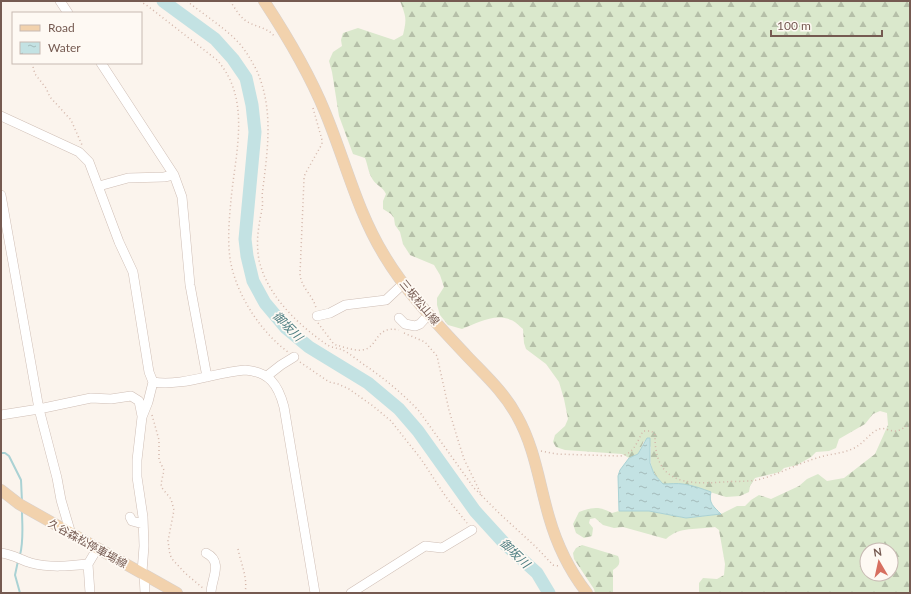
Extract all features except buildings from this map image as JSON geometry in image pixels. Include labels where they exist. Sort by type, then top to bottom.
[{"type":"main road","name":"三坂松山線","points":[[264,1],[300,59],[322,104],[337,141],[366,223],[386,258],[429,314],[507,399],[517,416],[533,450],[548,516],[555,535],[567,564],[587,593]]},
{"type":"main road","name":"久谷森松停車場線","points":[[1,490],[18,504],[177,593]]},
{"type":"street","points":[[60,1],[67,12]]},
{"type":"street","points":[[102,64],[174,175],[182,197],[190,285],[207,377]]},
{"type":"street","points":[[1,116],[68,146],[82,155],[89,162],[119,242],[133,272],[149,372],[153,382],[144,413],[137,460],[137,477],[143,524],[144,546],[142,572],[144,574],[145,593]]},
{"type":"street","points":[[99,186],[128,178],[164,177],[174,175]]},
{"type":"street","points":[[1,195],[39,409],[57,478],[61,500],[71,534]]},
{"type":"street","points":[[317,316],[330,313],[345,305],[386,300],[404,283]]},
{"type":"street","points":[[399,318],[405,324],[414,326],[420,324],[429,314]]},
{"type":"street","points":[[267,376],[294,357]]},
{"type":"street","points":[[153,382],[160,384],[173,383],[245,370],[254,370],[267,376],[277,388],[284,407],[315,593]]},
{"type":"street","points":[[1,415],[91,398],[131,396],[139,401],[144,413]]},
{"type":"street","points":[[130,517],[132,521],[143,524]]},
{"type":"street","points":[[351,593],[425,546],[442,548],[472,530]]},
{"type":"street","points":[[90,593],[88,564],[97,549]]},
{"type":"street","points":[[1,553],[32,563],[54,566],[88,564]]},
{"type":"street","points":[[206,554],[211,556],[214,560],[216,568],[209,592]]},
{"type":"path","points":[[140,1],[217,60],[225,70],[231,82],[238,110],[239,130],[231,200],[229,240],[231,263],[242,295],[254,316],[283,349],[329,382],[349,389],[391,421],[472,530]]},
{"type":"path","points":[[187,1],[240,44],[253,64],[263,88],[267,113],[268,134],[262,196],[264,206],[259,225],[258,241],[260,262],[271,291],[276,299],[308,330],[327,344],[340,349],[378,374],[408,400],[431,427],[474,488],[482,496]]},
{"type":"path","points":[[32,64],[35,74],[46,88],[50,97],[71,120],[83,147],[82,155]]},
{"type":"path","points":[[144,413],[153,416],[159,440],[158,460],[164,470],[161,480],[162,488],[171,499],[174,510],[168,541],[170,555],[185,572],[209,592]]},
{"type":"path","points":[[533,450],[556,454],[628,455],[634,449],[643,431],[651,431],[655,434],[655,448],[658,461],[665,471],[679,480],[712,483],[756,480],[816,458],[858,447],[882,428],[898,431],[910,424]]},
{"type":"path","points":[[238,550],[246,579],[245,593]]},
{"type":"green space","points":[[400,1],[910,1],[910,593],[699,593],[699,583],[703,578],[717,579],[724,575],[725,564],[719,530],[715,527],[683,530],[666,539],[623,527],[614,528],[603,525],[595,518],[590,519],[589,523],[593,528],[592,536],[584,538],[576,533],[573,524],[579,512],[588,509],[600,508],[612,513],[619,511],[649,511],[686,518],[721,514],[737,506],[745,506],[759,495],[771,499],[799,486],[807,479],[818,474],[827,481],[844,478],[875,454],[888,425],[887,413],[880,411],[873,414],[865,424],[839,439],[836,448],[829,451],[816,452],[811,457],[797,465],[784,468],[780,472],[755,478],[750,486],[749,492],[740,496],[726,497],[684,484],[663,484],[653,471],[651,447],[644,441],[638,454],[629,458],[622,454],[565,450],[556,447],[553,442],[555,435],[565,426],[568,419],[559,382],[546,364],[526,349],[523,329],[516,322],[505,318],[492,318],[462,329],[448,325],[440,315],[437,305],[437,298],[444,287],[440,275],[434,265],[410,255],[403,244],[400,232],[395,225],[394,218],[383,209],[383,201],[386,194],[371,177],[365,158],[353,154],[339,116],[329,61],[333,52],[342,46],[341,40],[343,33],[358,28],[394,40],[403,35],[405,14]]},
{"type":"green space","points":[[582,545],[618,556],[619,564],[613,570],[613,593],[595,593],[594,589],[574,559],[573,553],[576,548]]},
{"type":"water","points":[[647,438],[650,438],[650,463],[654,474],[663,484],[686,485],[711,492],[711,502],[721,514],[686,518],[649,511],[619,511],[618,476],[620,470],[629,458],[638,454]]},
{"type":"waterway","name":"御坂川","points":[[163,1],[215,39],[233,59],[246,78],[252,105],[255,132],[245,239],[247,256],[253,281],[265,303],[286,328],[309,347],[368,383],[399,409],[418,431],[475,511],[506,545],[537,573],[549,593]]},
{"type":"waterway","points":[[1,453],[5,453],[9,456],[21,480],[22,502]]},
{"type":"waterway","points":[[20,555],[22,538],[22,510]]},
{"type":"waterway","points":[[18,561],[15,575],[20,593]]}]
